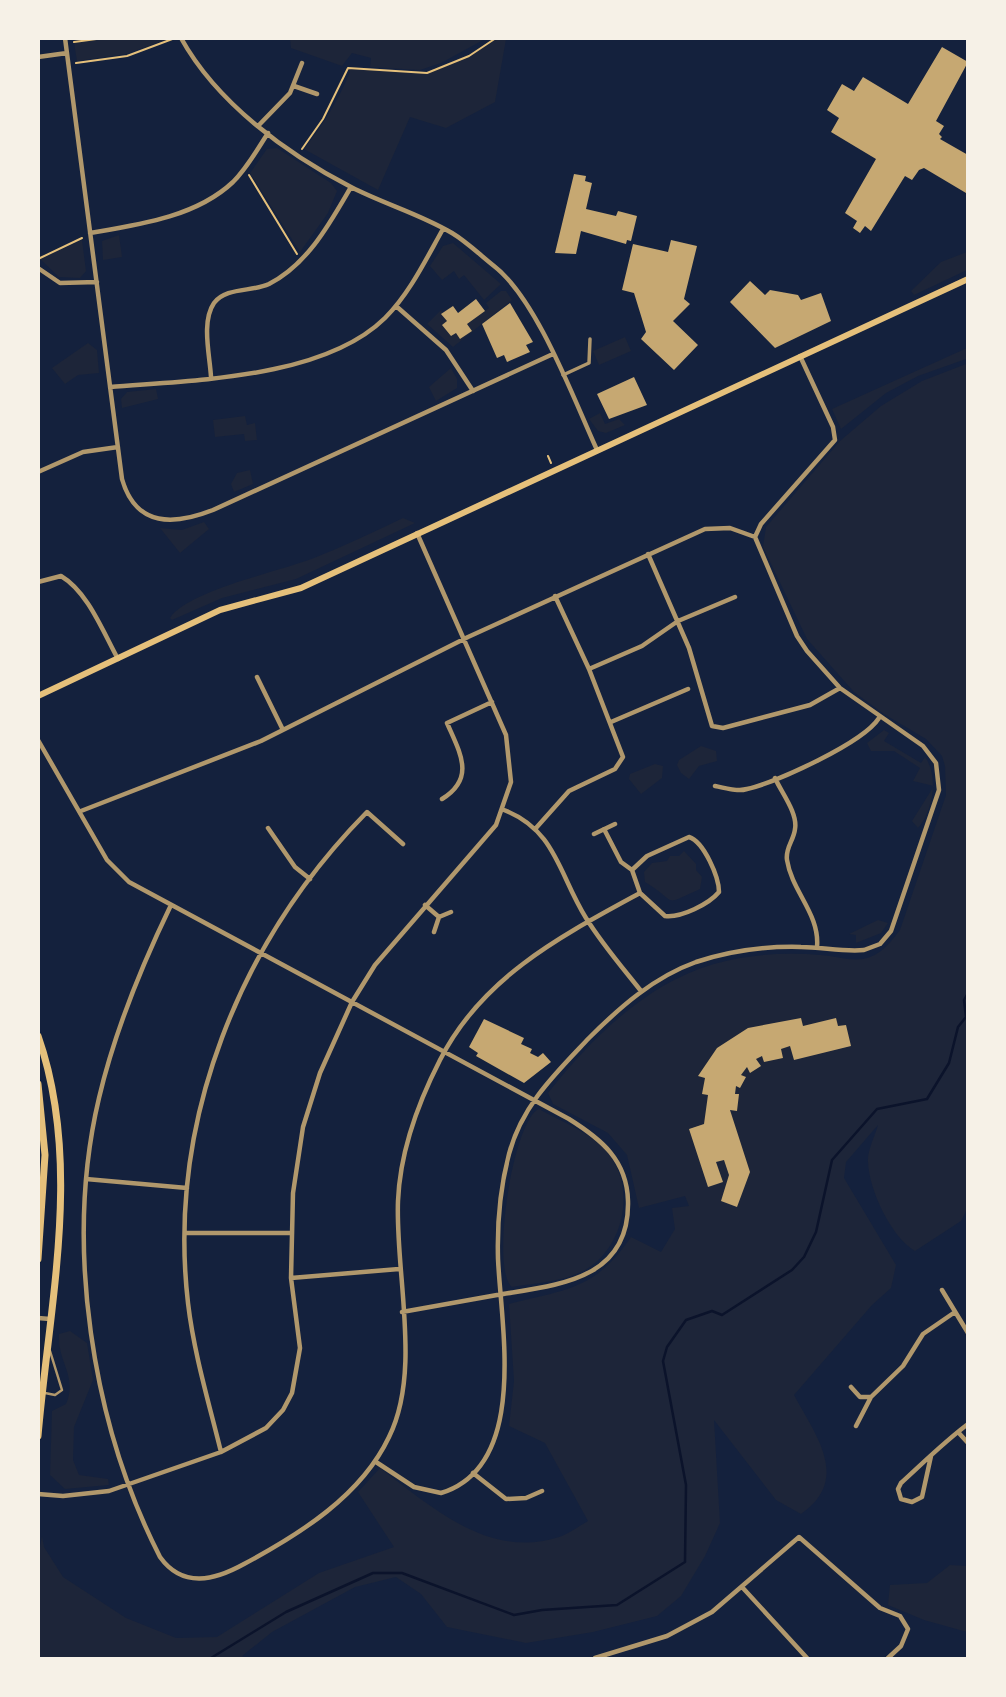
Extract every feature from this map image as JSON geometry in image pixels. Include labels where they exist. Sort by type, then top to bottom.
[{"type":"main road","points":[[38,696],[220,610],[301,588],[968,279]]},
{"type":"main road","points":[[38,1036],[53,1094],[60,1160],[59,1237],[38,1436]]},
{"type":"main road","points":[[38,1084],[45,1155],[38,1259]]},
{"type":"street","points":[[181,38],[214,83],[268,133],[299,156],[351,187],[463,240],[500,272],[524,303],[553,354],[597,450]]},
{"type":"street","points":[[65,41],[118,447],[124,486],[135,505],[160,519],[186,520],[304,470],[553,354]]},
{"type":"street","points":[[38,57],[67,53]]},
{"type":"street","points":[[259,125],[294,86],[302,63]]},
{"type":"street","points":[[294,86],[317,94]]},
{"type":"street","points":[[91,235],[165,218],[217,194],[243,170],[268,133]]},
{"type":"street","points":[[211,377],[208,322],[213,306],[223,295],[269,283],[300,260],[322,234],[351,187]]},
{"type":"street","points":[[110,387],[263,370],[321,355],[366,333],[396,306],[443,229]]},
{"type":"street","points":[[38,268],[60,283],[97,282]]},
{"type":"street","points":[[396,306],[446,350],[473,391]]},
{"type":"street","points":[[563,375],[589,363],[590,339]]},
{"type":"street","points":[[755,537],[761,524],[835,440],[833,427],[800,356]]},
{"type":"street","points":[[38,472],[83,452],[118,447]]},
{"type":"street","points":[[81,811],[216,760],[283,730],[555,596],[714,527],[730,528],[755,537],[797,636],[840,688],[929,752],[939,771],[939,790],[885,939],[864,950],[765,948],[695,962],[641,991],[596,1031],[533,1100],[518,1125],[504,1173],[498,1238],[506,1398],[497,1432],[473,1473],[452,1490],[433,1493],[414,1487],[376,1462]]},
{"type":"street","points":[[38,1494],[92,1494],[130,1485],[221,1452],[265,1428],[283,1410],[292,1393],[300,1348],[291,1278],[293,1193],[303,1127],[320,1073],[352,1002],[375,965],[488,835],[504,810],[511,782],[511,759],[506,735],[417,533]]},
{"type":"street","points":[[648,554],[692,658],[710,722],[717,729],[810,705],[840,688]]},
{"type":"street","points":[[38,582],[61,576],[71,584],[96,617],[118,659]]},
{"type":"street","points":[[536,828],[573,788],[620,765],[622,751],[589,669],[555,596]]},
{"type":"street","points":[[589,669],[642,646],[678,621],[735,597]]},
{"type":"street","points":[[257,677],[283,730]]},
{"type":"street","points":[[611,722],[688,689]]},
{"type":"street","points":[[442,799],[458,788],[463,773],[460,752],[447,723],[492,702]]},
{"type":"street","points":[[715,786],[744,790],[775,778],[849,745],[870,730],[879,718]]},
{"type":"street","points":[[38,740],[111,867],[130,882],[569,1119],[606,1145],[625,1179],[628,1216],[613,1251],[587,1276],[565,1284],[402,1312]]},
{"type":"street","points":[[775,778],[796,821],[786,857],[817,928],[817,947]]},
{"type":"street","points":[[504,810],[536,828],[547,841],[588,921],[641,991]]},
{"type":"street","points":[[221,1452],[193,1334],[188,1300],[187,1188],[197,1122],[209,1075],[237,999],[260,953],[310,879],[367,812],[403,844]]},
{"type":"street","points":[[594,834],[615,824]]},
{"type":"street","points":[[268,828],[295,867],[310,879]]},
{"type":"street","points":[[604,829],[621,863],[632,870],[640,893],[661,913],[670,917],[712,899],[719,887],[698,842],[689,837],[647,856],[632,870]]},
{"type":"street","points":[[171,905],[131,992],[108,1061],[98,1101],[86,1179],[84,1242],[95,1358],[113,1435],[130,1485],[166,1565],[180,1576],[209,1579],[267,1552],[335,1505],[376,1462],[390,1436],[404,1368],[398,1201],[403,1160],[414,1121],[444,1052],[472,1013],[500,981],[540,949],[640,893]]},
{"type":"street","points":[[425,905],[439,917]]},
{"type":"street","points":[[434,932],[439,917],[451,912]]},
{"type":"street","points":[[86,1179],[187,1188]]},
{"type":"street","points":[[187,1233],[291,1233]]},
{"type":"street","points":[[291,1278],[399,1269]]},
{"type":"street","points":[[942,1290],[968,1333]]},
{"type":"street","points":[[856,1426],[871,1397],[903,1366],[923,1334],[955,1312]]},
{"type":"street","points":[[38,1318],[50,1320]]},
{"type":"street","points":[[851,1387],[860,1397],[871,1397]]},
{"type":"street","points":[[890,1493],[968,1424]]},
{"type":"street","points":[[958,1432],[968,1443]]},
{"type":"street","points":[[901,1483],[898,1489],[901,1499],[912,1502],[922,1497],[931,1456]]},
{"type":"street","points":[[473,1473],[506,1499],[526,1498],[542,1491]]},
{"type":"street","points":[[595,1658],[667,1636],[690,1626],[712,1612],[799,1537],[880,1608],[900,1616],[908,1629],[901,1646],[888,1658]]},
{"type":"street","points":[[742,1587],[807,1658]]},
{"type":"lane","points":[[43,1393],[55,1395],[62,1390],[47,1344]]},
{"type":"path","points":[[65,41],[104,38]]},
{"type":"path","points":[[68,64],[127,57],[175,38]]},
{"type":"path","points":[[299,156],[323,119],[348,68],[428,73],[469,55],[496,38]]},
{"type":"path","points":[[248,174],[300,260]]},
{"type":"path","points":[[38,259],[91,235]]},
{"type":"shaded area","points":[[111,38],[168,39],[126,54],[77,61],[74,43]]},
{"type":"shaded area","points":[[290,38],[485,39],[441,63],[420,70],[370,67],[371,58],[352,53],[342,66],[291,48]]},
{"type":"shaded area","points":[[496,39],[506,39],[495,102],[446,128],[410,117],[378,190],[304,149],[335,103],[350,72],[348,68],[427,73],[469,56]]},
{"type":"shaded area","points":[[277,148],[331,183],[337,191],[328,213],[300,252],[250,173],[267,149]]},
{"type":"shaded area","points":[[119,235],[122,257],[103,260],[102,241]]},
{"type":"shaded area","points":[[82,240],[86,271],[80,278],[59,277],[40,259]]},
{"type":"shaded area","points":[[453,243],[501,284],[484,300],[464,275],[459,279],[454,271],[442,280],[430,266],[443,246]]},
{"type":"shaded area","points":[[967,252],[967,270],[914,295],[911,291],[941,262]]},
{"type":"shaded area","points":[[501,291],[506,291],[512,300],[453,347],[427,324],[441,310],[447,321],[443,325],[451,336],[456,333],[461,339],[471,331],[467,324],[489,308],[486,303]]},
{"type":"shaded area","points":[[625,337],[631,351],[599,365],[593,351]]},
{"type":"shaded area","points":[[88,343],[97,350],[99,373],[78,375],[65,384],[52,368]]},
{"type":"shaded area","points":[[967,348],[966,359],[918,376],[886,393],[841,429],[832,409]]},
{"type":"shaded area","points":[[966,364],[967,1209],[961,1221],[915,1251],[890,1224],[872,1186],[868,1158],[878,1125],[846,1162],[844,1178],[896,1265],[891,1288],[872,1305],[794,1395],[819,1441],[824,1457],[827,1472],[824,1486],[816,1501],[801,1514],[776,1500],[714,1420],[720,1523],[705,1556],[681,1596],[657,1616],[593,1632],[526,1643],[447,1627],[421,1594],[396,1577],[355,1587],[272,1632],[242,1656],[246,1658],[39,1658],[38,1557],[42,1536],[44,1547],[63,1577],[126,1618],[176,1638],[217,1637],[319,1573],[394,1547],[358,1492],[380,1468],[441,1513],[485,1536],[533,1542],[563,1536],[588,1521],[545,1443],[509,1426],[514,1381],[509,1304],[564,1290],[592,1278],[605,1268],[631,1237],[661,1252],[675,1229],[672,1208],[689,1206],[685,1196],[639,1208],[627,1155],[608,1133],[553,1104],[548,1093],[582,1053],[621,1016],[642,999],[689,973],[740,958],[767,955],[808,954],[863,959],[880,952],[900,930],[946,795],[942,756],[926,739],[854,692],[807,639],[763,547],[766,527],[840,441],[881,406],[922,381]]},
{"type":"shaded area","points":[[451,368],[457,379],[457,388],[436,401],[429,387]]},
{"type":"shaded area","points":[[156,389],[158,399],[122,408],[121,399],[127,392]]},
{"type":"shaded area","points":[[600,413],[605,424],[619,419],[625,425],[606,433],[598,431],[589,419]]},
{"type":"shaded area","points":[[245,416],[247,425],[255,423],[257,440],[245,441],[244,434],[215,437],[213,420]]},
{"type":"shaded area","points":[[250,470],[253,484],[234,492],[231,484],[237,473]]},
{"type":"shaded area","points":[[403,518],[415,523],[296,579],[222,598],[172,620],[170,618],[195,599],[314,558]]},
{"type":"shaded area","points":[[204,522],[209,529],[180,553],[160,528],[182,530]]},
{"type":"shaded area","points":[[884,730],[889,733],[884,741],[921,763],[925,757],[932,774],[933,786],[913,781],[920,768],[894,751],[871,751],[867,743]]},
{"type":"shaded area","points":[[701,746],[716,751],[717,761],[699,766],[689,779],[681,773],[677,765],[679,760]]},
{"type":"shaded area","points":[[655,764],[663,766],[662,778],[641,794],[629,779],[630,774]]},
{"type":"shaded area","points":[[933,788],[927,812],[918,828],[912,821]]},
{"type":"shaded area","points":[[684,851],[696,864],[696,870],[702,877],[700,889],[671,900],[645,882],[644,872],[652,863],[667,861],[670,856],[679,856]]},
{"type":"shaded area","points":[[878,920],[888,923],[881,933],[856,943],[856,935],[849,934]]},
{"type":"shaded area","points":[[539,1109],[584,1133],[607,1152],[622,1182],[622,1216],[609,1247],[585,1270],[559,1280],[512,1287],[506,1275],[503,1253],[508,1195],[521,1139],[529,1119]]},
{"type":"shaded area","points":[[70,1331],[87,1343],[93,1380],[74,1427],[73,1460],[79,1475],[108,1479],[109,1485],[65,1489],[50,1475],[52,1411],[66,1404],[70,1385],[59,1344],[59,1334]]},
{"type":"shaded area","points":[[950,1565],[967,1566],[967,1632],[924,1620],[888,1605],[890,1585],[927,1583]]},
{"type":"building","points":[[942,47],[968,62],[936,121],[944,126],[939,134],[942,137],[940,139],[968,155],[968,190],[966,193],[924,168],[919,170],[912,180],[905,176],[871,231],[865,226],[860,233],[853,228],[857,221],[845,213],[876,159],[831,132],[839,118],[827,110],[842,84],[854,91],[863,77],[908,104]]},
{"type":"building","points":[[574,174],[586,176],[585,181],[592,183],[586,209],[616,216],[618,211],[637,216],[631,241],[627,240],[626,244],[581,231],[576,254],[555,253]]},
{"type":"building","points":[[671,240],[697,246],[684,299],[690,304],[673,321],[698,345],[674,370],[641,339],[646,332],[634,293],[622,290],[633,244],[668,252]]},
{"type":"building","points":[[750,281],[765,295],[770,290],[798,295],[801,300],[821,293],[831,321],[775,348],[730,302]]},
{"type":"building","points":[[476,299],[485,311],[467,324],[472,331],[460,339],[456,333],[451,336],[442,325],[447,321],[441,314],[453,306],[458,313]]},
{"type":"building","points":[[510,303],[533,342],[526,345],[530,352],[507,362],[504,355],[497,358],[482,324]]},
{"type":"building","points":[[634,377],[647,405],[609,419],[597,394]]},
{"type":"building","points":[[801,1018],[803,1026],[836,1018],[838,1026],[846,1025],[851,1046],[794,1060],[790,1046],[781,1049],[783,1058],[764,1062],[762,1056],[756,1059],[761,1066],[750,1073],[747,1067],[741,1075],[746,1077],[740,1088],[736,1086],[735,1094],[739,1094],[737,1111],[730,1110],[750,1172],[737,1207],[721,1201],[729,1175],[724,1160],[716,1162],[723,1182],[708,1187],[689,1129],[704,1124],[708,1095],[702,1094],[705,1078],[698,1076],[717,1048],[748,1028]]},
{"type":"building","points":[[484,1019],[524,1038],[521,1044],[532,1049],[530,1053],[538,1057],[543,1053],[551,1062],[524,1083],[476,1056],[478,1053],[469,1047]]},
{"type":"waterway","points":[[211,1658],[286,1612],[373,1573],[402,1573],[514,1615],[542,1610],[617,1605],[685,1562],[686,1485],[663,1361],[667,1347],[686,1320],[712,1311],[722,1315],[792,1270],[804,1257],[816,1232],[832,1160],[877,1109],[927,1099],[949,1063],[958,1027],[966,1017],[964,1000],[968,993]]}]
